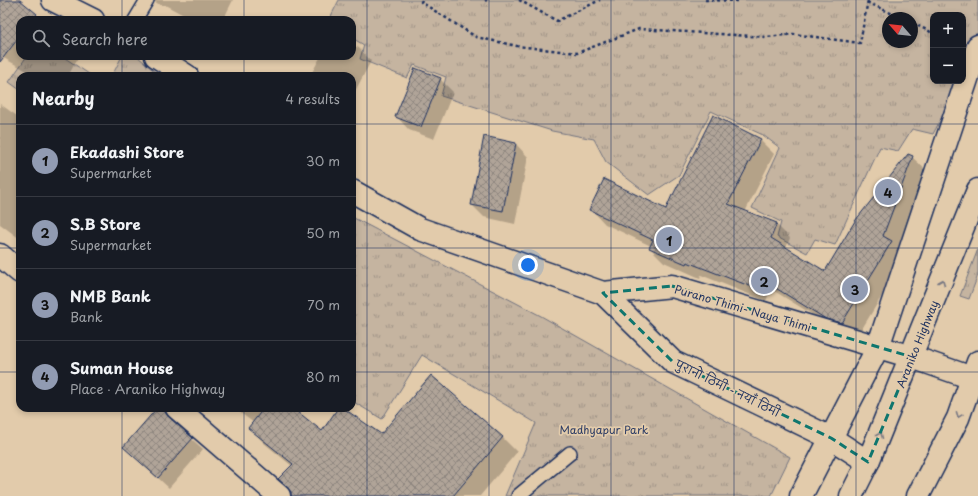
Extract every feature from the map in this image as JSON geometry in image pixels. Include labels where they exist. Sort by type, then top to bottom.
[{"type":"main road","points":[[53,0],[84,16]]},
{"type":"main road","points":[[801,496],[878,347],[978,46]]},
{"type":"main road","points":[[162,60],[182,72]]},
{"type":"main road","name":"Araniko Highway","points":[[851,496],[868,462],[912,357],[978,190]]},
{"type":"main road","name":"Purano Thimi- Naya Thimi","points":[[356,193],[420,229],[603,293],[672,286],[912,357],[975,370]]},
{"type":"main road","points":[[0,255],[16,269]]},
{"type":"main road","name":"पुरानो ठिमी - नयाँ ठिमी","points":[[603,293],[673,362],[831,438],[868,462]]},
{"type":"main road","points":[[918,496],[958,418],[975,370]]},
{"type":"main road","points":[[182,412],[278,496]]},
{"type":"lane","points":[[137,16],[147,0]]},
{"type":"lane","points":[[518,496],[570,454]]},
{"type":"path","points":[[422,0],[421,2],[476,37],[517,46],[577,53],[639,29],[767,37],[793,34],[860,43],[867,1],[889,12]]},
{"type":"path","points":[[519,0],[556,21],[600,0]]},
{"type":"path","points":[[705,0],[740,0]]},
{"type":"path","points":[[918,26],[930,31]]},
{"type":"highlighted area","points":[[672,286],[912,357],[868,462],[831,438],[673,362],[603,293]]},
{"type":"green space","points":[[339,0],[978,0],[978,44],[966,70],[966,12],[930,12],[930,84],[959,84],[933,134],[912,129],[898,151],[880,147],[835,245],[815,239],[807,253],[777,237],[781,222],[752,208],[780,148],[763,135],[711,111],[679,175],[649,195],[606,162],[594,139],[552,131],[441,96],[446,77],[414,65],[407,78],[360,59],[364,45],[356,40],[356,16],[331,16]]},
{"type":"green space","points":[[24,60],[68,60],[86,72],[16,72],[16,87],[9,82]]},
{"type":"green space","points":[[120,60],[142,60],[155,72],[114,72]]},
{"type":"green space","name":"Madhyapur Park","points":[[356,219],[541,316],[790,457],[771,496],[505,496],[536,423],[422,355],[382,419],[356,403]]},
{"type":"green space","points":[[978,249],[978,275],[969,299],[960,296]]},
{"type":"building","points":[[0,0],[20,0],[37,14],[35,16],[16,16],[16,41],[0,62]]},
{"type":"building","points":[[415,68],[441,78],[421,127],[395,117]]},
{"type":"building","points":[[713,115],[761,139],[728,204],[777,223],[771,238],[825,271],[855,221],[908,154],[913,156],[883,236],[892,241],[842,323],[826,319],[756,276],[752,287],[687,262],[686,264],[649,248],[653,240],[589,210],[604,179],[666,209]]},
{"type":"building","points":[[484,136],[516,143],[503,211],[471,205]]},
{"type":"building","points":[[431,375],[503,437],[453,496],[291,496],[291,492],[278,479],[293,464],[248,428],[261,412],[298,412],[322,431],[335,412],[349,412],[381,434]]},
{"type":"building","points":[[154,412],[165,412],[193,438],[158,478],[123,447]]},
{"type":"place","name":"Suman House","points":[[888,192]]},
{"type":"place","name":"Ekadashi Store","points":[[669,240]]},
{"type":"place","name":"S.B Store","points":[[764,281]]},
{"type":"place","name":"NMB Bank","points":[[855,289]]}]
